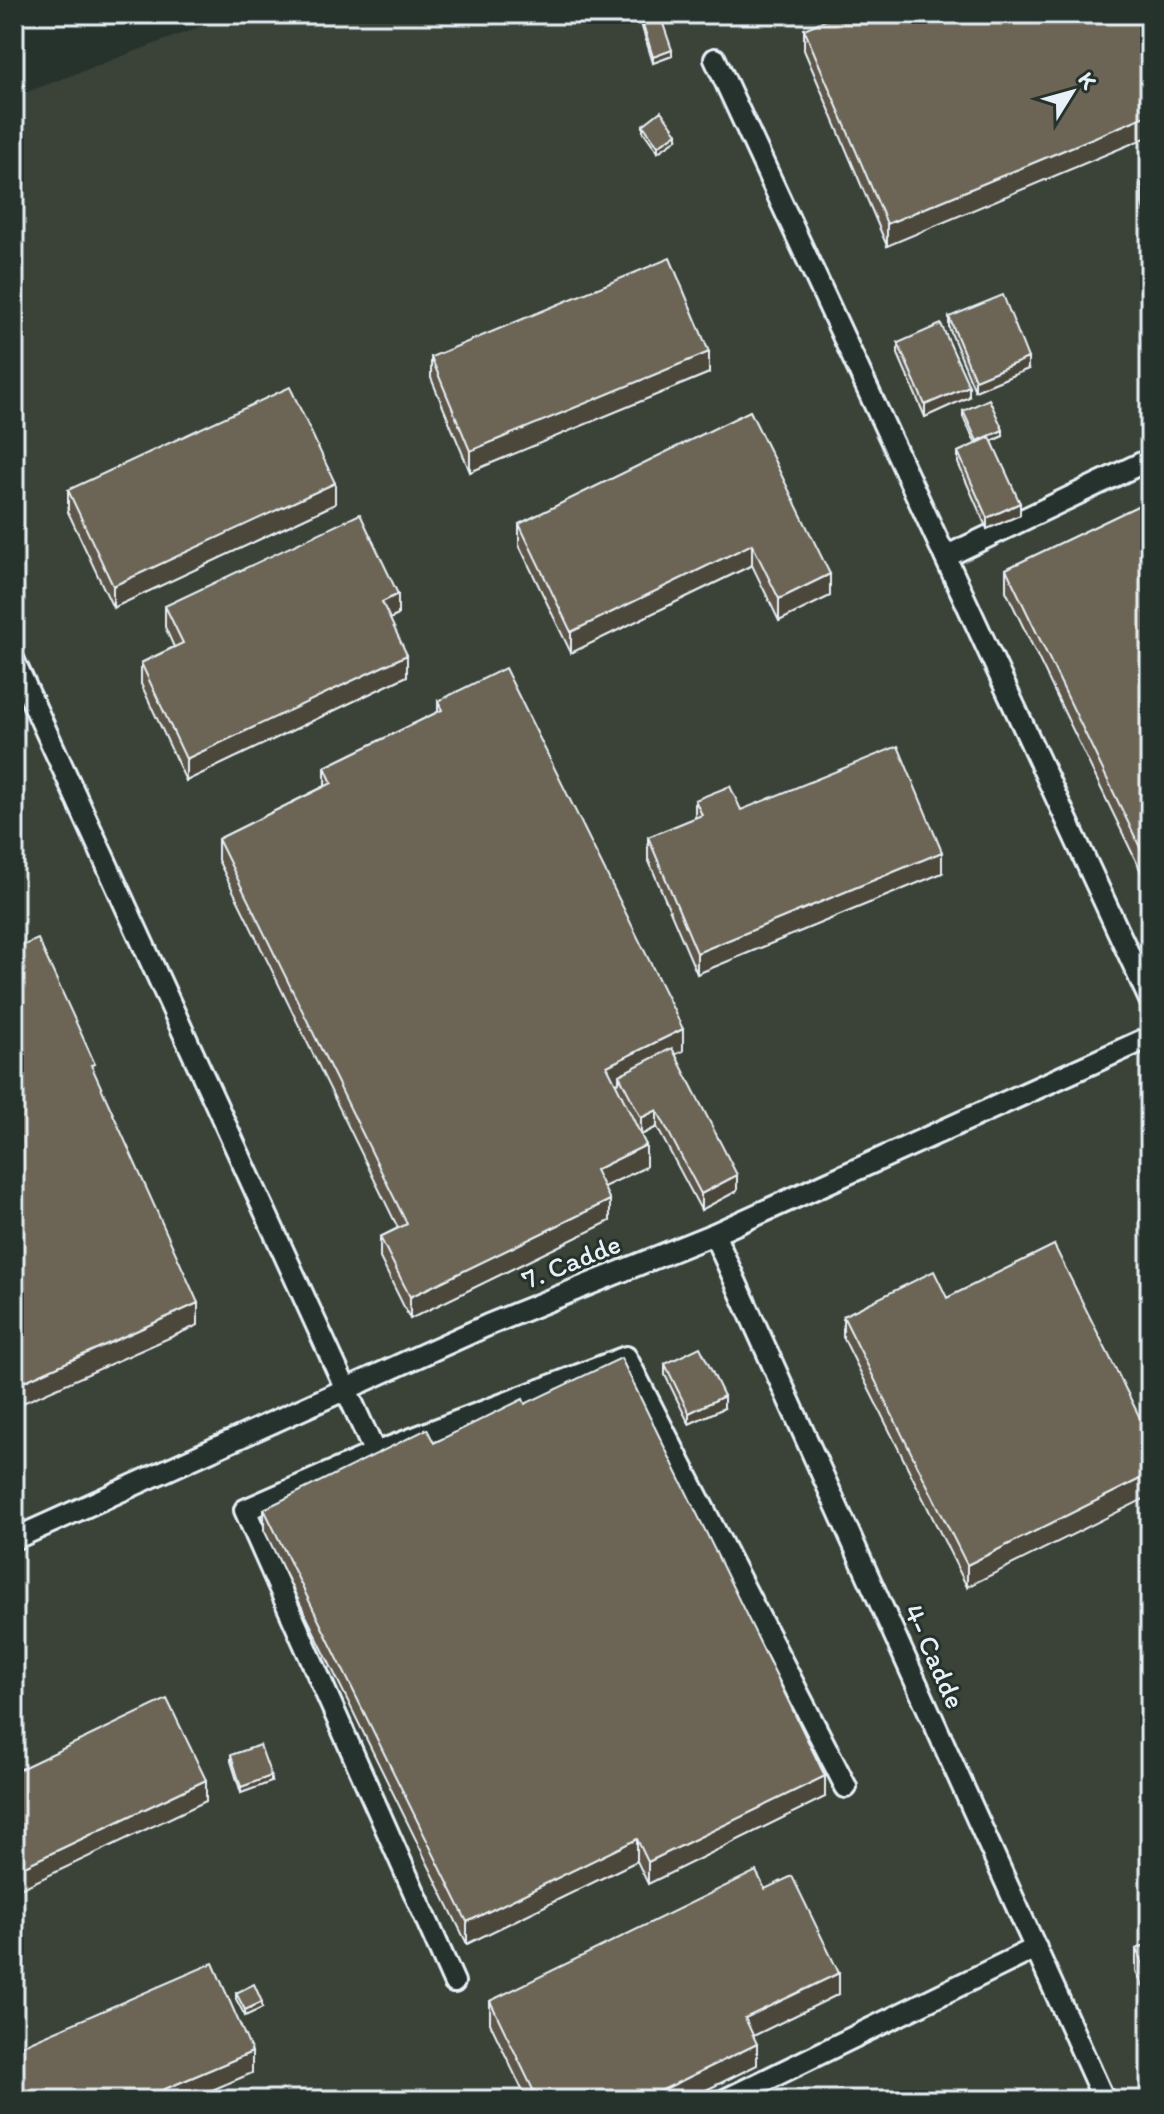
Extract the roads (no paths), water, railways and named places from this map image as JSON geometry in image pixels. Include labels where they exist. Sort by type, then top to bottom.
[{"type":"lane","points":[[715,59],[1150,1000]]},
{"type":"lane","points":[[945,557],[1150,459]]},
{"type":"lane","points":[[14,661],[375,1453]]},
{"type":"lane","name":"7. Cadde","points":[[14,1539],[488,1325],[714,1234],[1150,1037]]},
{"type":"lane","name":"4- Cadde","points":[[714,1234],[1104,2100]]},
{"type":"lane","points":[[454,1982],[245,1510],[375,1453],[626,1357],[846,1787]]},
{"type":"lane","points":[[725,2100],[1036,1948]]}]
